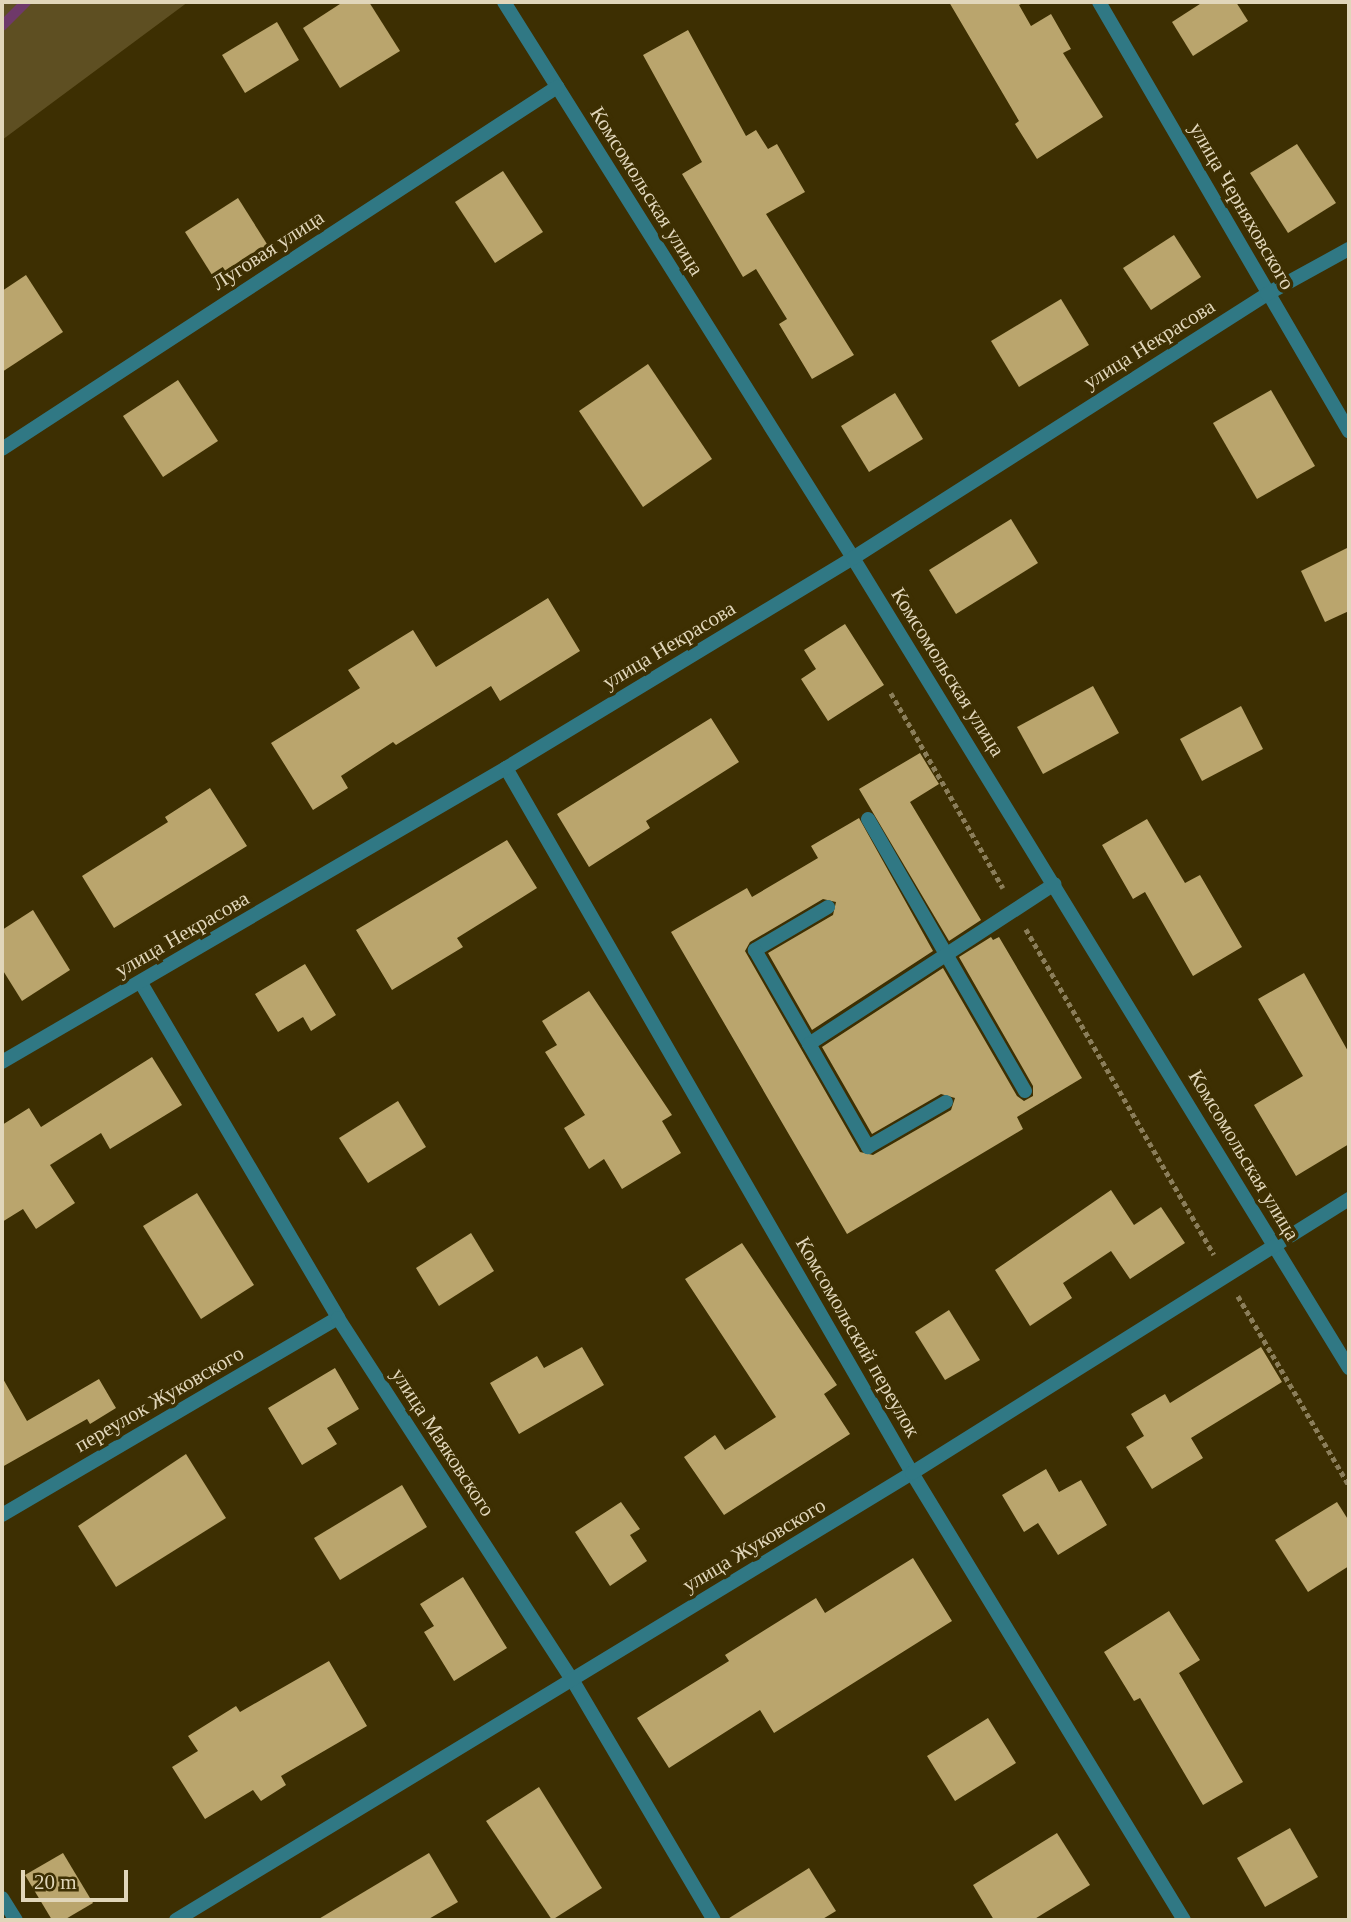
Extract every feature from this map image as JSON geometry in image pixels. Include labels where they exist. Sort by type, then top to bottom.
[{"type":"street","name":"Комсомольская улица","points":[[504,2],[853,558],[1349,1368]]},
{"type":"street","name":"улица Черняховского","points":[[1099,2],[1349,431]]},
{"type":"street","name":"Луговая улица","points":[[2,449],[557,87]]},
{"type":"street","name":"улица Некрасова","points":[[2,1062],[506,768],[853,558],[1267,294],[1349,249]]},
{"type":"street","name":"Комсомольский переулок","points":[[506,768],[912,1473],[1184,1920]]},
{"type":"street","points":[[868,819],[1025,1090]]},
{"type":"street","points":[[809,1044],[948,956],[957,944],[1054,884]]},
{"type":"street","points":[[828,907],[755,950],[868,1147],[946,1102]]},
{"type":"street","name":"улица Маяковского","points":[[141,983],[338,1318],[573,1681],[715,1920]]},
{"type":"street","name":"улица Жуковского","points":[[176,1920],[912,1473],[1273,1243],[1349,1199]]},
{"type":"street","name":"переулок Жуковского","points":[[2,1515],[338,1318]]},
{"type":"street","points":[[2,1898],[16,1920]]},
{"type":"path","points":[[891,693],[1349,1485]]},
{"type":"shaded area","points":[[2,2],[188,2],[2,140]]},
{"type":"building","points":[[343,2],[369,2],[400,51],[340,88],[303,28]]},
{"type":"building","points":[[949,2],[1025,2],[1019,5],[1031,26],[1051,14],[1071,49],[1063,53],[1103,117],[1037,159],[1015,124],[1019,121]]},
{"type":"building","points":[[1203,2],[1236,2],[1248,21],[1193,56],[1172,22]]},
{"type":"building","points":[[277,22],[299,60],[245,93],[222,55]]},
{"type":"building","points":[[688,30],[746,136],[756,130],[768,149],[777,144],[805,192],[766,214],[854,355],[812,379],[779,324],[787,319],[756,269],[743,277],[682,174],[702,162],[643,55]]},
{"type":"building","points":[[1297,144],[1336,203],[1288,233],[1250,173]]},
{"type":"building","points":[[503,171],[543,232],[495,263],[455,202]]},
{"type":"building","points":[[238,198],[272,252],[219,286],[185,232]]},
{"type":"building","points":[[1174,235],[1201,277],[1151,310],[1123,268]]},
{"type":"building","points":[[26,275],[63,332],[2,372],[2,291]]},
{"type":"building","points":[[1061,299],[1089,345],[1019,387],[991,341]]},
{"type":"building","points":[[648,364],[712,459],[643,507],[579,411]]},
{"type":"building","points":[[178,380],[218,441],[163,477],[123,416]]},
{"type":"building","points":[[1271,390],[1315,466],[1257,499],[1213,423]]},
{"type":"building","points":[[895,393],[923,439],[869,472],[841,426]]},
{"type":"building","points":[[1011,519],[1038,563],[956,614],[929,570]]},
{"type":"building","points":[[1349,547],[1349,611],[1325,622],[1301,571]]},
{"type":"building","points":[[548,598],[580,651],[500,701],[491,686],[396,745],[393,742],[341,776],[348,788],[313,810],[271,743],[360,688],[348,670],[413,630],[436,667]]},
{"type":"building","points":[[845,624],[884,685],[828,721],[801,679],[816,669],[804,650]]},
{"type":"building","points":[[1093,686],[1119,733],[1043,774],[1017,727]]},
{"type":"building","points":[[1241,706],[1263,749],[1202,781],[1180,739]]},
{"type":"building","points":[[711,718],[739,762],[646,821],[650,828],[589,867],[557,814]]},
{"type":"building","points":[[920,753],[939,784],[910,802],[981,920],[949,941],[859,789]]},
{"type":"building","points":[[210,788],[247,846],[114,928],[82,876],[168,822],[165,817]]},
{"type":"building","points":[[859,818],[933,951],[812,1030],[768,953],[833,915],[836,902],[823,899],[750,942],[745,951],[860,1152],[873,1155],[951,1110],[955,1098],[941,1094],[872,1134],[822,1047],[943,968],[1017,1096],[1024,1101],[1033,1096],[1033,1086],[959,957],[991,937],[993,940],[999,937],[1082,1078],[1017,1117],[1023,1129],[847,1234],[671,932],[747,888],[752,897],[818,858],[811,846]]},
{"type":"building","points":[[1147,819],[1185,883],[1200,875],[1242,947],[1193,976],[1145,892],[1133,899],[1102,845]]},
{"type":"building","points":[[507,840],[537,888],[457,938],[463,947],[392,990],[356,930]]},
{"type":"building","points":[[33,910],[70,970],[22,1001],[2,969],[2,930]]},
{"type":"building","points":[[305,964],[336,1015],[311,1031],[303,1017],[278,1032],[255,994]]},
{"type":"building","points":[[1304,973],[1349,1053],[1349,1144],[1296,1176],[1254,1105],[1303,1076],[1258,999]]},
{"type":"building","points":[[589,991],[672,1115],[662,1121],[681,1153],[622,1189],[604,1159],[589,1169],[564,1128],[585,1115],[545,1052],[557,1045],[542,1021]]},
{"type":"building","points":[[152,1057],[182,1105],[110,1149],[101,1133],[50,1165],[75,1203],[36,1229],[23,1209],[2,1222],[2,1125],[29,1108],[41,1127]]},
{"type":"building","points":[[398,1101],[426,1147],[368,1183],[339,1138]]},
{"type":"building","points":[[1111,1190],[1134,1225],[1161,1207],[1185,1243],[1130,1279],[1111,1251],[1063,1283],[1072,1298],[1030,1326],[995,1270]]},
{"type":"building","points":[[197,1193],[254,1285],[201,1319],[143,1226]]},
{"type":"building","points":[[471,1233],[494,1271],[439,1306],[416,1268]]},
{"type":"building","points":[[742,1243],[837,1385],[824,1394],[850,1434],[724,1515],[684,1457],[715,1435],[725,1450],[776,1417],[685,1279]]},
{"type":"building","points":[[949,1310],[980,1360],[945,1380],[915,1332]]},
{"type":"building","points":[[582,1347],[604,1385],[519,1434],[490,1383],[537,1356],[544,1368]]},
{"type":"building","points":[[1261,1347],[1282,1382],[1191,1438],[1203,1458],[1152,1489],[1126,1447],[1144,1436],[1131,1414],[1165,1394],[1170,1403]]},
{"type":"building","points":[[335,1368],[359,1409],[327,1428],[337,1444],[302,1465],[268,1408]]},
{"type":"building","points":[[2,1377],[27,1421],[99,1379],[116,1408],[90,1424],[87,1419],[2,1467]]},
{"type":"building","points":[[186,1454],[226,1518],[116,1587],[78,1526]]},
{"type":"building","points":[[1046,1469],[1059,1492],[1081,1480],[1107,1525],[1058,1555],[1038,1523],[1024,1532],[1002,1495]]},
{"type":"building","points":[[402,1485],[427,1527],[340,1580],[314,1538]]},
{"type":"building","points":[[621,1502],[640,1529],[630,1535],[647,1561],[610,1586],[575,1532]]},
{"type":"building","points":[[1337,1502],[1349,1521],[1349,1566],[1308,1592],[1275,1540]]},
{"type":"building","points":[[913,1558],[952,1621],[774,1733],[760,1710],[669,1768],[637,1718],[729,1661],[725,1655],[816,1598],[825,1613]]},
{"type":"building","points":[[463,1577],[507,1648],[454,1681],[424,1632],[434,1626],[420,1604]]},
{"type":"building","points":[[1169,1611],[1200,1660],[1179,1673],[1243,1782],[1203,1805],[1140,1698],[1134,1701],[1104,1652]]},
{"type":"building","points":[[329,1661],[367,1726],[281,1776],[286,1785],[261,1801],[253,1790],[205,1819],[172,1767],[198,1751],[188,1736],[236,1706],[240,1712]]},
{"type":"building","points":[[988,1718],[1016,1763],[955,1801],[927,1756]]},
{"type":"building","points":[[539,1787],[602,1888],[552,1920],[486,1821]]},
{"type":"building","points":[[1290,1828],[1318,1877],[1265,1907],[1237,1858]]},
{"type":"building","points":[[1057,1833],[1090,1885],[1033,1920],[994,1920],[973,1885]]},
{"type":"building","points":[[63,1853],[93,1903],[64,1920],[52,1920],[25,1875]]},
{"type":"building","points":[[429,1853],[458,1902],[427,1920],[317,1920]]},
{"type":"building","points":[[809,1868],[836,1911],[821,1920],[726,1920]]},
{"type":"waterway","points":[[2,26],[26,2]]}]
